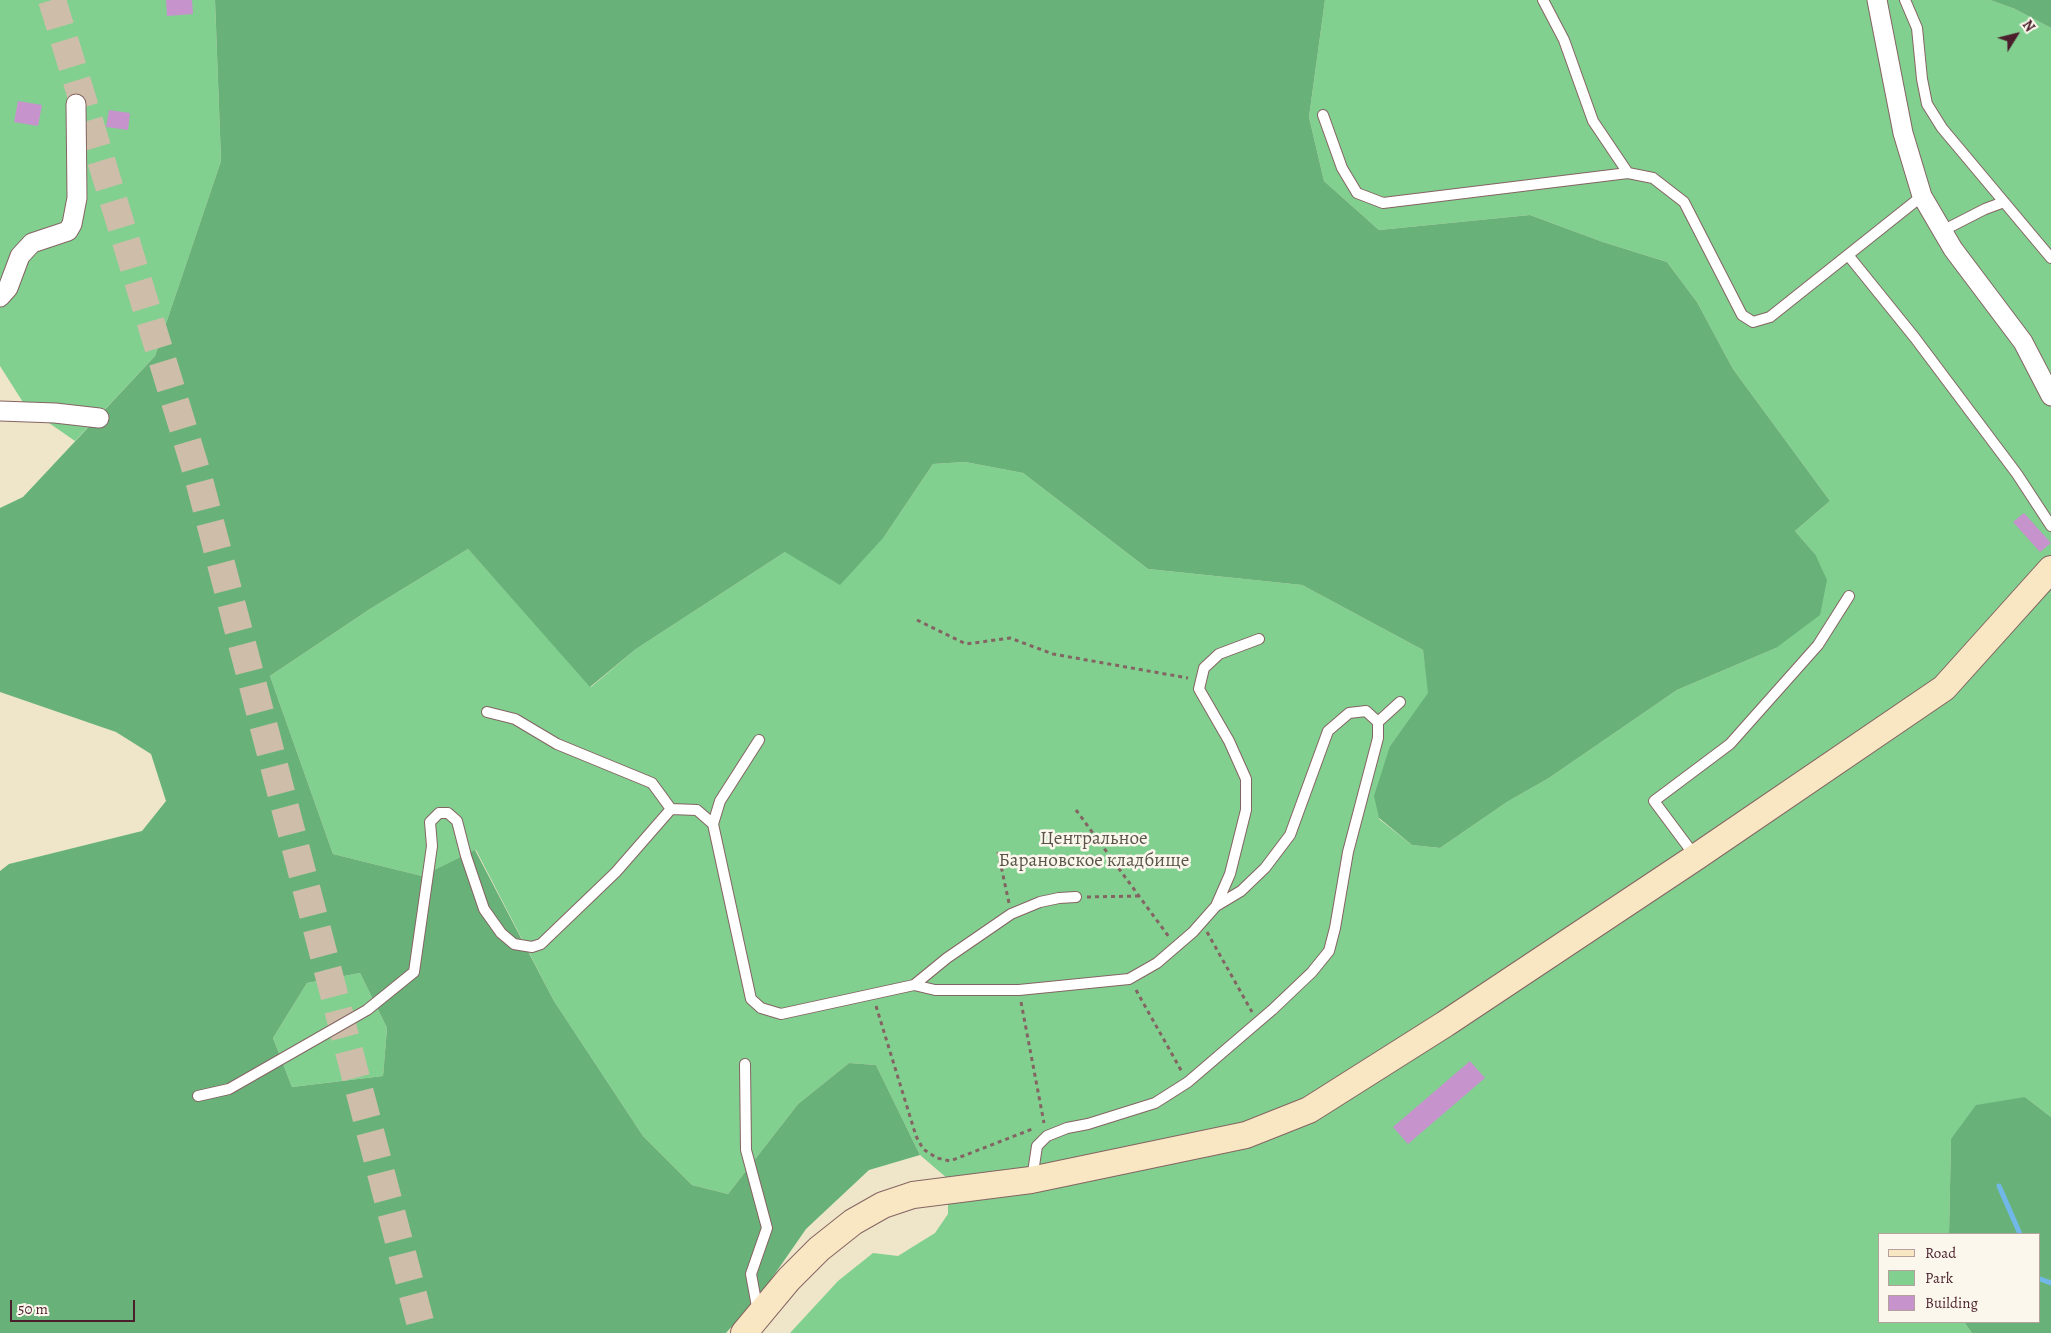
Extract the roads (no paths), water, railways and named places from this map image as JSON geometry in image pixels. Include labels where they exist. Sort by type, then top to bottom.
[{"type":"street","points":[[1877,0],[1903,133],[1922,196],[1952,249],[2023,342],[2051,396]]},
{"type":"street","points":[[0,297],[8,288],[20,256],[32,243],[68,231],[72,224],[77,198],[76,104]]},
{"type":"street","points":[[0,411],[55,412],[99,418]]},
{"type":"street","points":[[754,1327],[789,1279],[819,1250],[853,1222],[882,1206],[913,1195],[1031,1180],[1246,1135],[1302,1114],[1445,1024],[1696,857],[1944,688],[2051,569]]},
{"type":"lane","points":[[1543,0],[1564,40],[1593,121],[1628,173]]},
{"type":"lane","points":[[1905,0],[1917,28],[1922,78],[1928,104],[1942,128],[2051,258]]},
{"type":"lane","points":[[1323,115],[1342,168],[1357,193],[1383,202],[1628,173],[1653,178],[1684,202],[1742,315],[1753,322],[1770,318],[1922,196]]},
{"type":"lane","points":[[1942,231],[1985,208],[2004,202]]},
{"type":"lane","points":[[1848,255],[1915,338],[2017,474],[2051,526]]},
{"type":"lane","points":[[1696,857],[1654,802],[1730,744],[1818,645],[1849,596]]},
{"type":"lane","points":[[760,740],[720,801],[713,824],[751,999],[761,1008],[781,1014],[914,985],[935,990],[1019,990],[1129,979],[1157,963],[1202,923],[1216,906],[1230,874],[1246,810],[1246,779],[1230,741],[1199,690],[1204,668],[1219,654],[1259,639]]},
{"type":"lane","points":[[1378,722],[1400,702]]},
{"type":"lane","points":[[1031,1180],[1037,1146],[1046,1136],[1067,1128],[1088,1124],[1155,1103],[1188,1082],[1258,1023],[1312,972],[1329,951],[1335,928],[1348,852],[1378,738],[1378,722],[1366,711],[1349,713],[1328,731],[1290,835],[1265,868],[1241,891],[1216,906]]},
{"type":"lane","points":[[487,712],[515,719],[557,744],[652,783],[671,809]]},
{"type":"lane","points":[[671,809],[698,810],[713,824]]},
{"type":"lane","points":[[198,1096],[229,1089],[367,1010],[414,972],[432,846],[430,822],[439,813],[448,814],[457,822],[484,909],[501,933],[514,944],[532,947],[541,944],[616,872],[671,809]]},
{"type":"lane","points":[[914,985],[947,958],[1011,914],[1040,902],[1076,897]]},
{"type":"lane","points":[[745,1064],[746,1150],[767,1228],[751,1274],[754,1327]]},
{"type":"waterway","points":[[1999,1186],[2020,1233]]},
{"type":"waterway","points":[[2041,1279],[2051,1283]]},
{"type":"tunnel","points":[[52,0],[199,480],[423,1333]]},
{"type":"park label","name":"Центральное Барановское кладбище","points":[[1094,850]]}]
